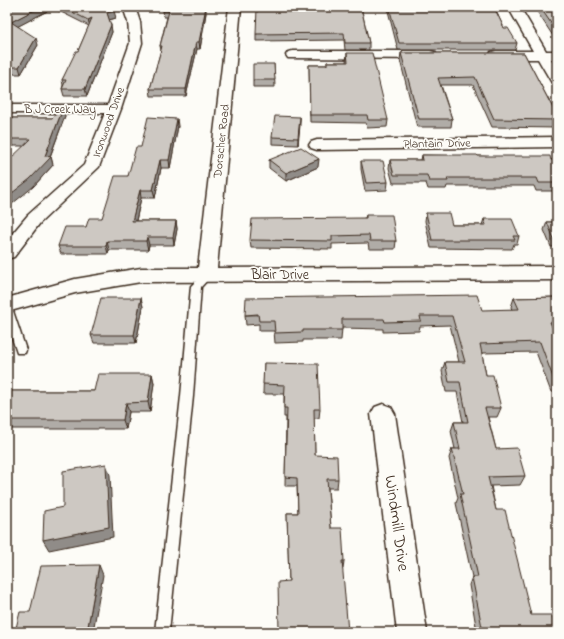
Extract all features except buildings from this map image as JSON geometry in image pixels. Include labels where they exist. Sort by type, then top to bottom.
[{"type":"street","name":"Ironwood Drive","points":[[7,253],[34,218],[92,167],[114,109],[136,43],[134,22],[129,7]]},
{"type":"street","name":"Dorscher Road","points":[[207,275],[235,7]]},
{"type":"street","points":[[514,7],[557,80]]},
{"type":"street","points":[[292,55],[441,55]]},
{"type":"street","points":[[480,55],[557,55]]},
{"type":"street","name":"B J Creek Way","points":[[7,109],[114,109]]},
{"type":"street","name":"Plantain Drive","points":[[317,144],[557,142]]},
{"type":"street","name":"Blair Drive","points":[[7,306],[75,286],[141,275],[557,273]]},
{"type":"street","name":"Windmill Drive","points":[[383,414],[412,632]]},
{"type":"lane","points":[[162,632],[187,396],[196,286],[207,275]]},
{"type":"lane","points":[[7,306],[21,350]]}]
